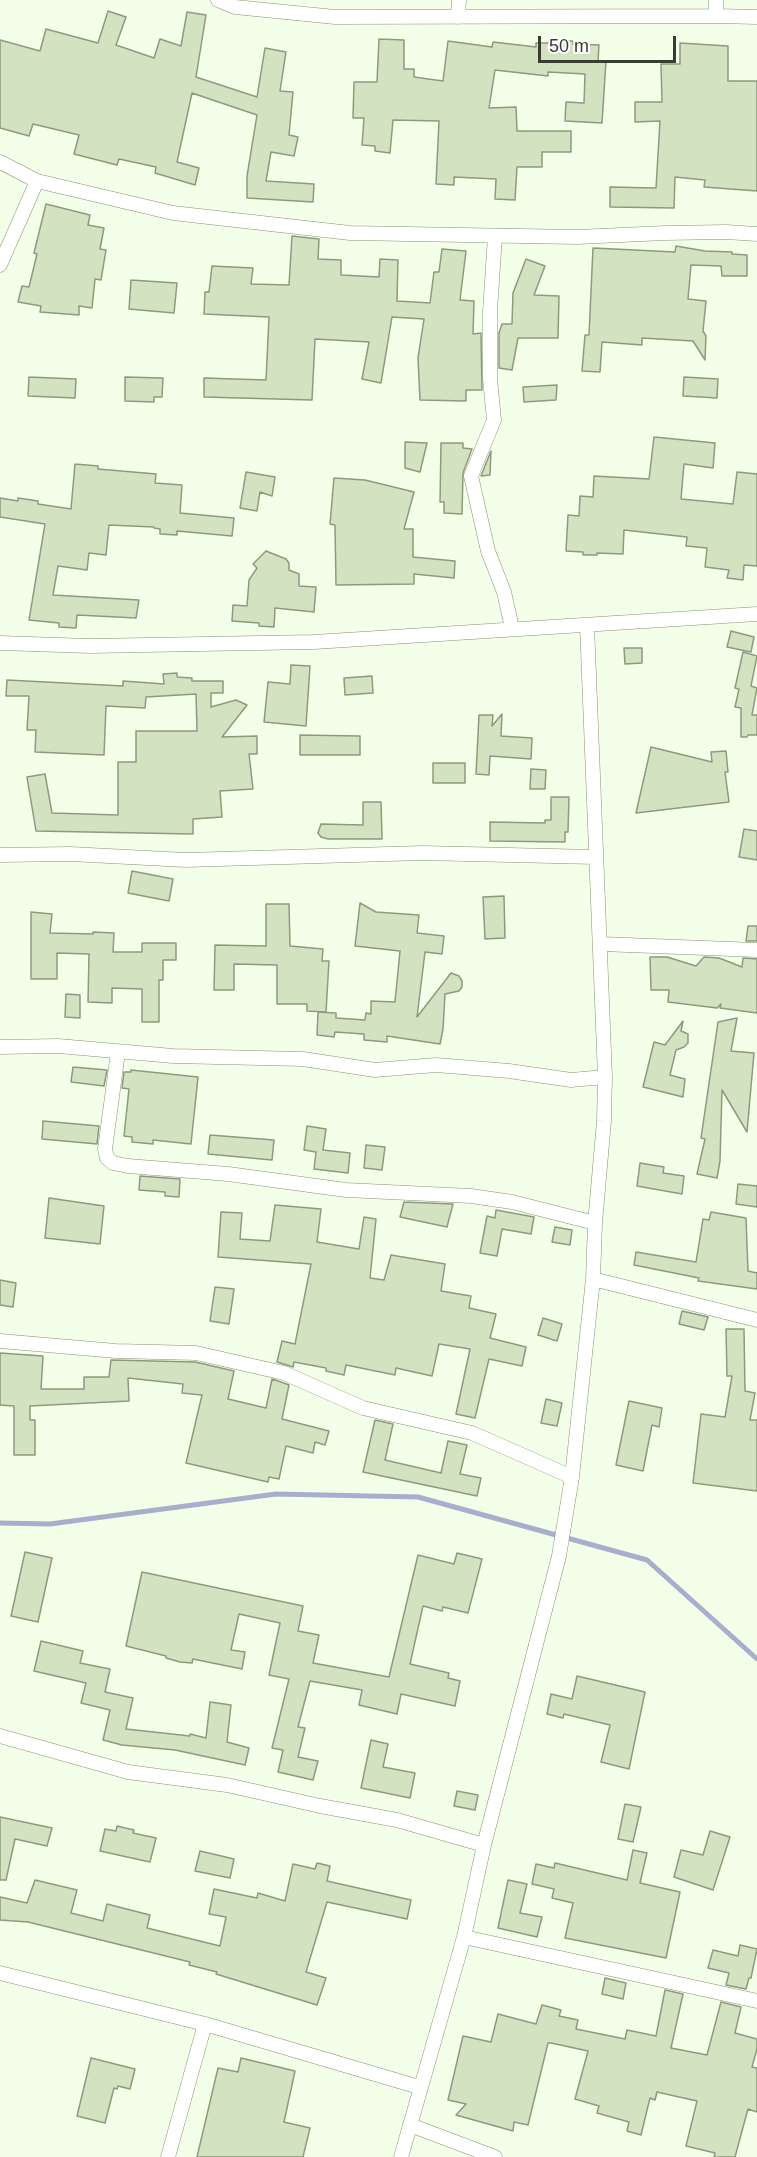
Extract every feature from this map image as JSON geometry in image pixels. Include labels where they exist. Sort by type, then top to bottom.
[{"type":"street","points":[[218,0],[235,7],[335,17],[757,17]]},
{"type":"street","points":[[458,17],[459,0]]},
{"type":"street","points":[[716,0],[716,16]]},
{"type":"street","points":[[0,162],[37,181],[173,213],[350,233],[577,237],[726,232],[757,234]]},
{"type":"street","points":[[0,265],[37,181]]},
{"type":"street","points":[[495,236],[490,312],[490,379],[494,420],[471,476],[488,551],[504,592],[512,628]]},
{"type":"street","points":[[0,643],[90,646],[314,642],[757,614]]},
{"type":"street","points":[[401,2157],[419,2087],[464,1937],[484,1845],[560,1556],[572,1477],[592,1279],[604,1122],[605,1077],[586,625]]},
{"type":"street","points":[[0,855],[70,854],[186,860],[422,853],[596,857]]},
{"type":"street","points":[[601,944],[757,950]]},
{"type":"street","points":[[0,1047],[58,1046],[173,1056],[303,1059],[375,1070],[436,1065],[509,1071],[571,1080],[605,1077]]},
{"type":"street","points":[[118,1052],[105,1149],[107,1158],[113,1163],[228,1174],[346,1190],[471,1196],[512,1202],[595,1223]]},
{"type":"street","points":[[592,1279],[757,1320]]},
{"type":"street","points":[[0,1341],[116,1351],[196,1353],[284,1373],[363,1408],[472,1433],[572,1477]]},
{"type":"street","points":[[0,1736],[128,1772],[227,1785],[320,1806],[397,1820],[484,1845]]},
{"type":"street","points":[[464,1937],[757,2001]]},
{"type":"street","points":[[0,1973],[205,2024],[419,2087]]},
{"type":"street","points":[[168,2157],[205,2024]]},
{"type":"street","points":[[410,2125],[495,2157]]},
{"type":"building","points":[[108,11],[126,17],[116,45],[154,58],[160,39],[181,46],[187,12],[206,15],[196,77],[257,97],[265,48],[286,52],[280,91],[293,92],[289,135],[298,137],[294,156],[271,152],[266,181],[314,184],[313,202],[247,198],[247,176],[257,115],[192,93],[177,162],[199,168],[195,185],[155,173],[156,167],[119,159],[117,165],[74,154],[79,135],[33,124],[29,136],[0,128],[0,40],[40,51],[46,29],[98,43]]},
{"type":"building","points":[[379,39],[404,40],[404,69],[414,69],[414,77],[443,81],[448,41],[492,47],[493,42],[536,47],[536,43],[549,43],[549,40],[599,45],[598,61],[606,61],[602,123],[565,121],[566,102],[584,103],[585,74],[548,72],[548,76],[495,70],[489,108],[516,107],[517,131],[571,131],[571,152],[542,152],[542,167],[517,167],[515,200],[495,199],[496,179],[454,177],[454,185],[436,184],[439,121],[393,120],[390,153],[375,151],[375,146],[362,145],[364,118],[353,118],[354,82],[377,82]]},
{"type":"building","points":[[680,43],[728,46],[728,81],[757,81],[757,191],[704,187],[705,180],[675,177],[674,208],[610,207],[610,187],[656,188],[660,121],[635,122],[635,102],[662,102],[661,64],[680,64]]},
{"type":"building","points":[[46,204],[90,215],[88,225],[104,228],[100,249],[106,250],[101,280],[95,279],[92,308],[79,306],[79,315],[40,312],[41,306],[18,302],[22,286],[29,287],[37,254],[34,253]]},
{"type":"building","points":[[292,236],[319,239],[318,259],[341,260],[341,275],[379,277],[380,259],[398,260],[397,301],[430,303],[434,272],[439,272],[442,249],[466,251],[460,300],[474,301],[473,334],[481,333],[482,390],[466,390],[466,401],[420,400],[418,358],[424,319],[392,317],[381,383],[362,379],[369,342],[315,339],[312,400],[204,397],[204,378],[266,380],[269,317],[204,314],[205,292],[209,292],[212,266],[253,268],[251,284],[289,285]]},
{"type":"building","points":[[676,246],[747,255],[747,276],[722,276],[721,266],[691,265],[688,299],[706,301],[703,331],[706,336],[705,360],[693,341],[642,338],[642,345],[602,342],[600,372],[582,371],[585,335],[589,335],[593,248],[675,252]]},
{"type":"building","points":[[526,259],[545,266],[534,295],[559,296],[558,338],[518,338],[512,370],[499,368],[499,333],[502,324],[512,324],[513,293]]},
{"type":"building","points":[[131,280],[177,283],[174,313],[129,309]]},
{"type":"building","points":[[29,377],[76,379],[75,398],[28,396]]},
{"type":"building","points":[[125,377],[163,378],[162,397],[154,397],[154,402],[125,401]]},
{"type":"building","points":[[684,377],[718,379],[717,398],[683,396]]},
{"type":"building","points":[[557,385],[556,400],[524,402],[523,387]]},
{"type":"building","points":[[654,437],[715,443],[713,468],[684,464],[681,499],[733,504],[737,472],[757,474],[757,566],[744,565],[743,580],[727,578],[729,570],[705,567],[707,548],[686,546],[687,537],[624,530],[623,554],[583,555],[583,552],[566,551],[568,515],[579,516],[580,496],[593,497],[594,476],[649,479]]},
{"type":"building","points":[[405,442],[427,443],[420,472],[405,468]]},
{"type":"building","points":[[441,443],[463,443],[463,448],[472,449],[463,473],[462,514],[444,513],[444,502],[440,502]]},
{"type":"building","points":[[491,451],[490,475],[481,476]]},
{"type":"building","points":[[75,464],[98,466],[98,469],[156,474],[155,483],[182,485],[180,513],[234,518],[232,536],[177,531],[177,535],[160,534],[160,529],[154,527],[109,525],[106,555],[89,553],[87,570],[58,566],[53,595],[139,600],[136,618],[77,615],[76,628],[59,627],[59,623],[29,620],[45,524],[0,517],[0,498],[38,501],[38,504],[71,509]]},
{"type":"building","points":[[246,472],[275,477],[272,496],[260,492],[257,511],[240,508]]},
{"type":"building","points":[[334,478],[365,480],[414,492],[404,529],[413,529],[413,557],[455,561],[454,578],[414,574],[414,584],[336,585],[335,525],[330,524]]},
{"type":"building","points":[[266,551],[286,559],[289,563],[289,570],[299,574],[299,586],[316,587],[314,612],[275,608],[274,627],[259,626],[259,623],[232,621],[233,605],[247,606],[249,580],[257,568],[253,564]]},
{"type":"building","points":[[731,631],[754,637],[751,652],[727,647]]},
{"type":"building","points":[[624,648],[642,648],[642,663],[625,664]]},
{"type":"building","points":[[743,652],[757,656],[751,686],[757,688],[752,715],[757,715],[757,735],[747,737],[741,737],[741,708],[735,707],[739,689],[735,688]]},
{"type":"building","points":[[291,665],[310,666],[306,726],[264,722],[268,682],[290,684]]},
{"type":"building","points":[[177,673],[177,677],[192,678],[192,681],[223,681],[223,693],[211,693],[211,707],[236,700],[247,705],[222,737],[257,736],[257,754],[249,754],[253,789],[220,791],[222,817],[193,819],[193,834],[36,831],[27,777],[45,774],[52,813],[118,815],[118,762],[136,762],[136,731],[197,731],[196,694],[146,697],[145,708],[106,706],[104,755],[35,752],[36,730],[27,730],[29,696],[6,696],[7,680],[123,686],[123,681],[164,684],[163,674]]},
{"type":"building","points":[[372,676],[373,693],[345,695],[344,678]]},
{"type":"building","points":[[502,714],[501,736],[532,738],[531,759],[490,756],[489,775],[476,774],[479,715],[493,715],[492,726]]},
{"type":"building","points":[[300,735],[360,736],[360,755],[300,755]]},
{"type":"building","points":[[651,747],[712,762],[711,752],[726,751],[728,772],[725,772],[729,802],[636,813]]},
{"type":"building","points":[[433,763],[465,763],[465,783],[433,783]]},
{"type":"building","points":[[531,769],[546,770],[545,789],[530,789]]},
{"type":"building","points":[[551,797],[569,797],[568,832],[565,832],[565,842],[490,841],[490,822],[545,823],[545,820],[551,820]]},
{"type":"building","points":[[363,802],[381,802],[382,839],[321,837],[318,833],[321,824],[363,825]]},
{"type":"building","points":[[744,829],[757,831],[757,860],[739,857]]},
{"type":"building","points":[[132,871],[173,879],[169,901],[128,893]]},
{"type":"building","points":[[504,896],[505,938],[485,939],[483,897]]},
{"type":"building","points":[[360,903],[376,912],[419,915],[417,933],[444,936],[442,954],[425,952],[417,1017],[451,973],[459,976],[462,987],[459,991],[445,994],[440,1044],[387,1036],[387,1042],[364,1040],[364,1034],[335,1032],[334,1037],[317,1035],[318,1012],[336,1013],[336,1018],[365,1020],[366,1013],[371,1014],[371,1001],[395,1002],[400,951],[355,946]]},
{"type":"building","points":[[266,904],[289,904],[290,946],[323,949],[322,961],[329,961],[326,1012],[307,1011],[307,1004],[277,1004],[277,965],[234,964],[234,990],[214,990],[215,945],[266,946]]},
{"type":"building","points":[[31,912],[52,914],[50,933],[114,933],[113,952],[142,952],[142,943],[176,943],[176,960],[163,960],[163,980],[159,980],[159,1022],[142,1022],[142,989],[112,988],[112,1003],[88,1002],[89,954],[57,953],[57,979],[31,979]]},
{"type":"building","points":[[748,926],[757,926],[757,941],[746,941]]},
{"type":"building","points":[[650,957],[667,957],[696,966],[704,957],[719,958],[742,967],[743,958],[757,959],[757,1013],[720,1008],[721,1004],[717,1008],[668,1002],[669,990],[651,990]]},
{"type":"building","points":[[66,994],[80,995],[80,1018],[65,1017]]},
{"type":"building","points":[[737,1018],[731,1051],[754,1053],[747,1132],[722,1090],[720,1161],[717,1178],[697,1174],[705,1139],[701,1138],[718,1022]]},
{"type":"building","points":[[683,1021],[681,1031],[688,1034],[688,1043],[676,1050],[670,1075],[685,1079],[683,1097],[643,1087],[654,1042],[665,1045]]},
{"type":"building","points":[[73,1067],[107,1070],[104,1086],[71,1082]]},
{"type":"building","points":[[131,1070],[198,1077],[191,1144],[153,1140],[153,1144],[132,1142],[132,1137],[124,1136],[129,1089],[122,1088],[124,1072],[131,1072]]},
{"type":"building","points":[[43,1121],[99,1126],[97,1144],[42,1139]]},
{"type":"building","points":[[307,1126],[326,1129],[323,1150],[350,1153],[348,1173],[314,1169],[316,1152],[304,1150]]},
{"type":"building","points":[[210,1135],[274,1140],[272,1160],[208,1154]]},
{"type":"building","points":[[366,1145],[385,1147],[382,1170],[364,1168]]},
{"type":"building","points":[[640,1163],[664,1167],[663,1173],[684,1176],[682,1194],[637,1186]]},
{"type":"building","points":[[140,1176],[180,1179],[179,1197],[165,1196],[165,1192],[139,1190]]},
{"type":"building","points":[[738,1184],[757,1186],[757,1207],[736,1204]]},
{"type":"building","points":[[49,1198],[104,1206],[100,1244],[45,1238]]},
{"type":"building","points":[[404,1202],[453,1204],[447,1227],[400,1217]]},
{"type":"building","points":[[275,1205],[321,1209],[317,1242],[359,1249],[364,1217],[376,1219],[370,1278],[384,1280],[391,1255],[445,1264],[441,1291],[471,1296],[469,1308],[496,1314],[490,1338],[526,1347],[522,1366],[489,1359],[475,1418],[456,1414],[470,1349],[439,1344],[432,1376],[396,1368],[395,1375],[346,1365],[344,1375],[326,1371],[326,1368],[294,1362],[293,1367],[277,1362],[282,1341],[295,1344],[311,1264],[218,1257],[221,1212],[242,1213],[240,1239],[270,1241]]},
{"type":"building","points":[[496,1210],[534,1217],[531,1234],[502,1229],[497,1256],[480,1253],[487,1216],[495,1218]]},
{"type":"building","points":[[711,1212],[746,1218],[748,1271],[757,1273],[757,1289],[698,1281],[699,1278],[634,1265],[636,1252],[696,1262],[703,1219],[709,1220]]},
{"type":"building","points":[[555,1227],[572,1230],[570,1245],[552,1242]]},
{"type":"building","points":[[0,1280],[16,1283],[13,1307],[0,1305]]},
{"type":"building","points":[[215,1287],[234,1289],[229,1324],[210,1321]]},
{"type":"building","points":[[682,1311],[708,1317],[704,1330],[679,1324]]},
{"type":"building","points":[[543,1318],[562,1324],[557,1341],[538,1335]]},
{"type":"building","points":[[726,1329],[744,1329],[745,1391],[755,1393],[750,1420],[757,1420],[757,1491],[693,1483],[701,1414],[725,1417],[732,1376],[727,1376]]},
{"type":"building","points":[[0,1353],[43,1356],[41,1389],[84,1389],[84,1377],[109,1377],[111,1360],[195,1362],[234,1371],[228,1399],[266,1408],[272,1379],[289,1385],[282,1419],[329,1431],[325,1445],[315,1442],[313,1453],[286,1446],[279,1479],[269,1477],[268,1482],[186,1463],[202,1395],[182,1393],[183,1384],[128,1378],[129,1401],[30,1406],[30,1420],[35,1420],[35,1455],[14,1455],[14,1406],[0,1405]]},
{"type":"building","points":[[546,1399],[562,1403],[557,1426],[541,1423]]},
{"type":"building","points":[[629,1401],[662,1408],[659,1427],[652,1425],[643,1471],[616,1465]]},
{"type":"building","points":[[375,1420],[393,1424],[385,1460],[441,1473],[448,1441],[467,1445],[460,1474],[481,1478],[477,1496],[363,1472]]},
{"type":"building","points":[[25,1552],[52,1558],[38,1622],[11,1616]]},
{"type":"building","points":[[457,1553],[482,1559],[468,1613],[443,1607],[442,1611],[423,1606],[410,1664],[449,1673],[448,1678],[460,1681],[455,1706],[401,1694],[397,1714],[359,1705],[362,1690],[310,1681],[298,1727],[305,1728],[298,1757],[318,1761],[313,1780],[278,1772],[283,1750],[272,1748],[289,1679],[269,1675],[280,1623],[239,1614],[231,1650],[245,1652],[242,1669],[193,1659],[192,1663],[180,1662],[126,1646],[142,1572],[303,1606],[298,1631],[319,1635],[313,1663],[389,1677],[418,1555],[454,1564]]},
{"type":"building","points":[[41,1641],[83,1651],[80,1663],[110,1669],[105,1692],[133,1698],[126,1729],[190,1736],[190,1734],[206,1738],[210,1702],[231,1705],[227,1742],[249,1748],[245,1765],[175,1750],[122,1745],[103,1740],[110,1710],[81,1703],[86,1683],[34,1671]]},
{"type":"building","points":[[577,1676],[645,1692],[629,1769],[601,1762],[610,1725],[564,1714],[563,1718],[547,1714],[551,1694],[572,1699]]},
{"type":"building","points":[[371,1740],[388,1744],[383,1767],[415,1773],[410,1798],[361,1788]]},
{"type":"building","points":[[457,1791],[478,1795],[475,1810],[454,1806]]},
{"type":"building","points":[[625,1804],[641,1807],[633,1842],[618,1839]]},
{"type":"building","points":[[0,1817],[52,1828],[47,1846],[15,1839],[6,1880],[0,1880]]},
{"type":"building","points":[[117,1826],[134,1830],[133,1833],[156,1838],[150,1862],[100,1851],[105,1829],[116,1831]]},
{"type":"building","points":[[710,1831],[730,1837],[713,1890],[674,1877],[681,1850],[703,1855]]},
{"type":"building","points":[[633,1850],[647,1853],[640,1883],[680,1892],[666,1958],[565,1938],[573,1903],[552,1898],[554,1889],[532,1884],[536,1864],[554,1868],[555,1863],[627,1880]]},
{"type":"building","points":[[200,1851],[234,1859],[230,1878],[195,1871]]},
{"type":"building","points":[[317,1863],[330,1866],[327,1881],[411,1900],[407,1919],[327,1902],[306,1972],[326,1978],[317,2005],[189,1965],[190,1962],[28,1922],[0,1920],[0,1897],[27,1903],[35,1880],[77,1890],[71,1913],[103,1921],[107,1904],[150,1915],[147,1928],[220,1946],[226,1917],[209,1914],[214,1889],[257,1898],[258,1893],[285,1901],[293,1864],[315,1869]]},
{"type":"building","points":[[508,1880],[527,1884],[520,1913],[542,1917],[537,1937],[498,1928]]},
{"type":"building","points":[[740,1945],[757,1949],[751,1978],[749,1978],[746,1989],[726,1985],[729,1973],[708,1968],[713,1950],[738,1956]]},
{"type":"building","points":[[605,1978],[626,1983],[623,1999],[602,1994]]},
{"type":"building","points":[[665,1990],[683,1994],[671,2048],[707,2055],[721,2002],[741,2007],[735,2033],[757,2039],[752,2067],[757,2068],[757,2112],[748,2109],[735,2157],[714,2157],[715,2153],[686,2146],[697,2101],[657,2092],[655,2100],[650,2098],[641,2135],[627,2131],[629,2122],[597,2113],[599,2106],[575,2099],[588,2051],[551,2043],[548,2043],[528,2125],[514,2122],[513,2131],[456,2115],[466,2104],[448,2100],[463,2036],[491,2042],[498,2014],[536,2024],[542,2005],[561,2010],[559,2016],[578,2020],[576,2029],[625,2039],[627,2030],[656,2036]]},
{"type":"building","points":[[91,2058],[135,2069],[130,2089],[118,2086],[117,2089],[114,2088],[105,2123],[77,2116]]},
{"type":"building","points":[[241,2058],[295,2071],[284,2122],[310,2128],[303,2157],[197,2157],[218,2068],[238,2072]]},
{"type":"waterway","points":[[0,1523],[50,1524],[276,1494],[418,1497],[647,1560],[757,1659]]}]
